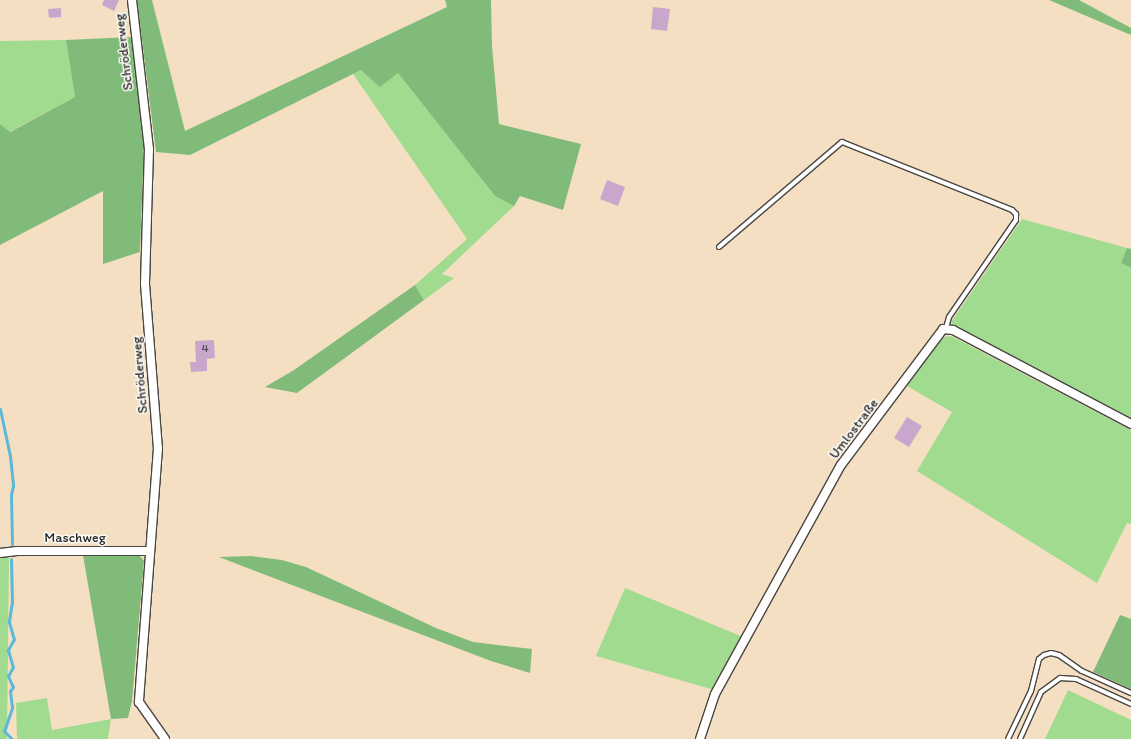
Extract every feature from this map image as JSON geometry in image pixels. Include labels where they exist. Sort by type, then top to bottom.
[{"type":"street","name":"Schröderweg","points":[[132,0],[150,149],[145,284],[158,448],[138,702],[165,739]]},
{"type":"street","points":[[946,328],[1131,424]]},
{"type":"street","name":"Umlostraße","points":[[700,739],[715,694],[841,465],[940,332],[946,328]]},
{"type":"street","name":"Maschweg","points":[[0,553],[17,550],[149,551]]},
{"type":"lane","points":[[719,247],[842,142],[1012,210],[1016,214],[1016,220],[949,317],[946,328]]},
{"type":"lane","points":[[1008,739],[1031,691],[1039,659],[1044,655],[1059,655],[1082,671],[1131,694]]},
{"type":"lane","points":[[1020,739],[1041,692],[1060,678],[1076,680],[1131,704]]},
{"type":"green space","points":[[137,0],[152,0],[185,131],[447,7],[445,0],[491,0],[492,46],[499,124],[581,144],[563,210],[520,196],[514,206],[495,196],[398,73],[380,87],[361,70],[190,155],[156,152]]},
{"type":"green space","points":[[1049,0],[1079,0],[1131,28],[1131,35]]},
{"type":"green space","points":[[132,37],[144,147],[140,252],[103,264],[103,191],[0,245],[0,124],[10,132],[75,97],[66,40]]},
{"type":"green space","points":[[66,40],[75,97],[9,132],[0,124],[0,41]]},
{"type":"green space","points":[[361,70],[398,73],[495,196],[514,206],[442,274],[454,278],[424,300],[415,285],[467,239],[353,74]]},
{"type":"green space","points":[[1022,219],[1127,248],[1121,263],[1131,268],[1131,419],[953,326],[951,322]]},
{"type":"green space","points":[[1127,248],[1131,249],[1131,268],[1121,263]]},
{"type":"green space","points":[[415,285],[424,300],[297,393],[265,387],[294,370]]},
{"type":"green space","points":[[951,336],[1131,430],[1131,524],[1127,523],[1097,583],[917,471],[952,412],[907,386],[939,342],[944,337]]},
{"type":"green space","points":[[9,555],[7,739],[0,739],[0,557]]},
{"type":"green space","points":[[83,555],[140,556],[144,561],[132,701],[128,718],[111,719]]},
{"type":"green space","points":[[251,556],[282,560],[306,567],[436,628],[473,642],[532,649],[530,673],[491,661],[219,557]]},
{"type":"green space","points":[[625,588],[743,637],[716,687],[711,689],[596,656]]},
{"type":"green space","points":[[1120,615],[1131,619],[1131,689],[1093,672]]},
{"type":"green space","points":[[1068,690],[1131,720],[1131,739],[1045,739]]},
{"type":"green space","points":[[47,698],[52,730],[111,719],[108,739],[17,739],[16,703]]},
{"type":"building","points":[[104,0],[119,0],[114,11],[102,5]]},
{"type":"building","points":[[653,7],[670,9],[667,31],[651,29]]},
{"type":"building","points":[[61,8],[61,17],[49,18],[48,9]]},
{"type":"building","points":[[607,180],[625,187],[618,206],[600,199]]},
{"type":"building","points":[[214,340],[215,358],[207,359],[207,371],[191,372],[190,362],[196,362],[195,341]]},
{"type":"building","points":[[907,417],[922,426],[909,447],[894,438]]},
{"type":"waterway","points":[[0,409],[10,456],[13,486],[11,495],[12,544]]},
{"type":"waterway","points":[[11,559],[12,602],[9,622],[14,639],[8,650],[13,667],[8,676],[13,687],[10,691],[12,708],[4,731],[12,739]]}]
